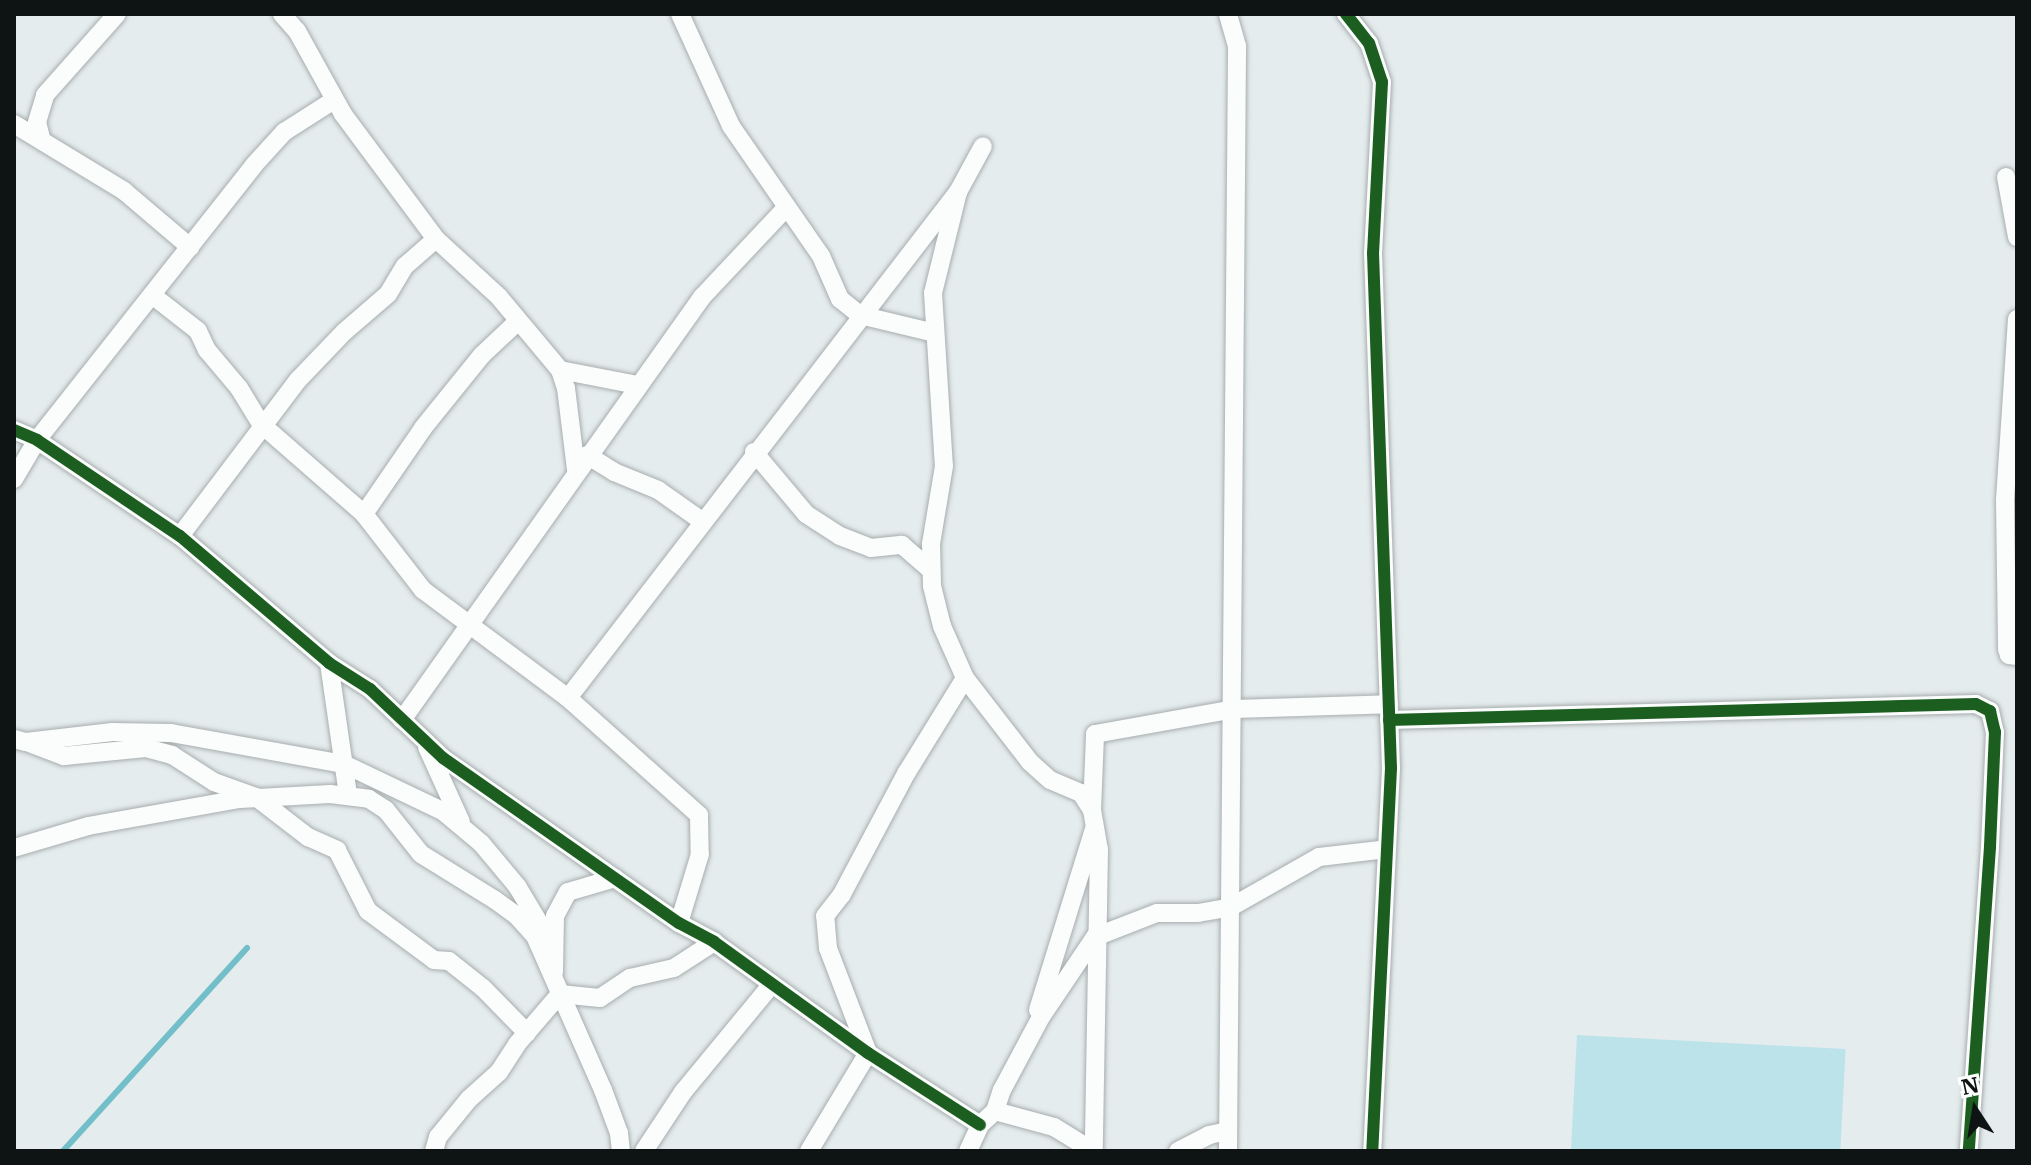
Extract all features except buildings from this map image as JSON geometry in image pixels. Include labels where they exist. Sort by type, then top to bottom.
[{"type":"street","points":[[41,138],[37,122],[45,95],[117,14]]},
{"type":"street","points":[[282,14],[297,31],[334,100],[436,239],[499,297],[560,370],[566,388],[576,470]]},
{"type":"street","points":[[680,14],[731,126],[821,256],[840,299],[860,315],[935,333]]},
{"type":"street","points":[[1228,14],[1237,46],[1228,1151]]},
{"type":"street","points":[[1346,14],[1369,43],[1382,82],[1373,253],[1389,712],[1387,849],[1372,1151]]},
{"type":"street","points":[[14,479],[21,434],[152,295],[254,165],[284,132],[334,100]]},
{"type":"street","points":[[14,124],[124,191],[190,247]]},
{"type":"street","points":[[568,698],[754,452],[958,192],[983,146]]},
{"type":"street","points":[[2006,177],[2017,237]]},
{"type":"street","points":[[958,192],[933,293],[944,466],[930,569],[942,626],[965,678],[1030,762],[1050,780],[1081,793],[1094,818],[1031,1037]]},
{"type":"street","points":[[402,720],[576,470],[702,297],[786,208]]},
{"type":"street","points":[[180,536],[261,424],[344,332],[388,294],[405,266],[436,239]]},
{"type":"street","points":[[152,295],[198,331],[207,350],[239,388],[261,424],[364,514],[423,590],[568,698],[699,815],[700,854],[679,923]]},
{"type":"street","points":[[2017,319],[2005,500],[2007,649],[2009,655],[2017,656]]},
{"type":"street","points":[[364,514],[433,416],[482,355],[517,322]]},
{"type":"street","points":[[560,370],[637,385]]},
{"type":"street","points":[[21,434],[180,536],[329,663],[370,689],[443,758],[679,923],[714,942],[868,1053],[980,1125]]},
{"type":"street","points":[[754,452],[806,514],[840,536],[871,548],[902,545],[930,569]]},
{"type":"street","points":[[587,455],[614,472],[658,490],[702,521]]},
{"type":"street","points":[[329,663],[348,795]]},
{"type":"street","points":[[868,1053],[832,959],[825,916],[842,894],[907,772],[965,678]]},
{"type":"street","points":[[1094,1151],[1095,937],[1099,850],[1094,818],[1095,734],[1234,709],[1389,712],[1976,704],[1990,711],[1995,732],[1969,1151]]},
{"type":"street","points":[[18,744],[74,734],[171,733],[344,764],[444,812],[481,843],[517,886],[541,926],[553,975]]},
{"type":"street","points":[[424,741],[463,828]]},
{"type":"street","points":[[18,744],[64,756],[146,748],[172,755],[214,782],[256,797],[308,837],[337,850],[368,911],[434,960],[449,961],[483,988],[527,1033]]},
{"type":"street","points":[[14,848],[88,826],[256,797],[348,795],[369,799],[386,810],[421,854],[516,915],[535,936],[603,1090],[619,1133],[621,1151]]},
{"type":"street","points":[[968,1151],[980,1125],[995,1111],[1031,1037],[1095,937],[1157,913],[1198,913],[1231,907],[1319,857],[1387,849]]},
{"type":"street","points":[[553,975],[557,941],[555,916],[568,892],[590,882],[615,878]]},
{"type":"street","points":[[560,994],[600,998],[630,978],[674,968],[714,942]]},
{"type":"street","points":[[644,1151],[683,1092],[772,984]]},
{"type":"street","points":[[434,1151],[438,1137],[461,1108],[499,1072],[560,994]]},
{"type":"street","points":[[809,1151],[868,1053]]},
{"type":"street","points":[[995,1111],[1054,1127],[1094,1151]]},
{"type":"street","points":[[1178,1151],[1209,1135],[1228,1131]]},
{"type":"shaded area","points":[[1577,1035],[1846,1049],[1840,1151],[1571,1151]]},
{"type":"waterway","points":[[63,1151],[247,948]]},
{"type":"cycle path","points":[[1346,14],[1369,43],[1382,82],[1373,253],[1391,768],[1372,1151]]},
{"type":"cycle path","points":[[14,430],[37,440],[180,536],[329,663],[370,689],[443,758],[679,923],[714,942],[868,1053],[980,1125]]},
{"type":"cycle path","points":[[1389,720],[1976,704],[1990,711],[1995,732],[1990,847],[1969,1151]]}]
